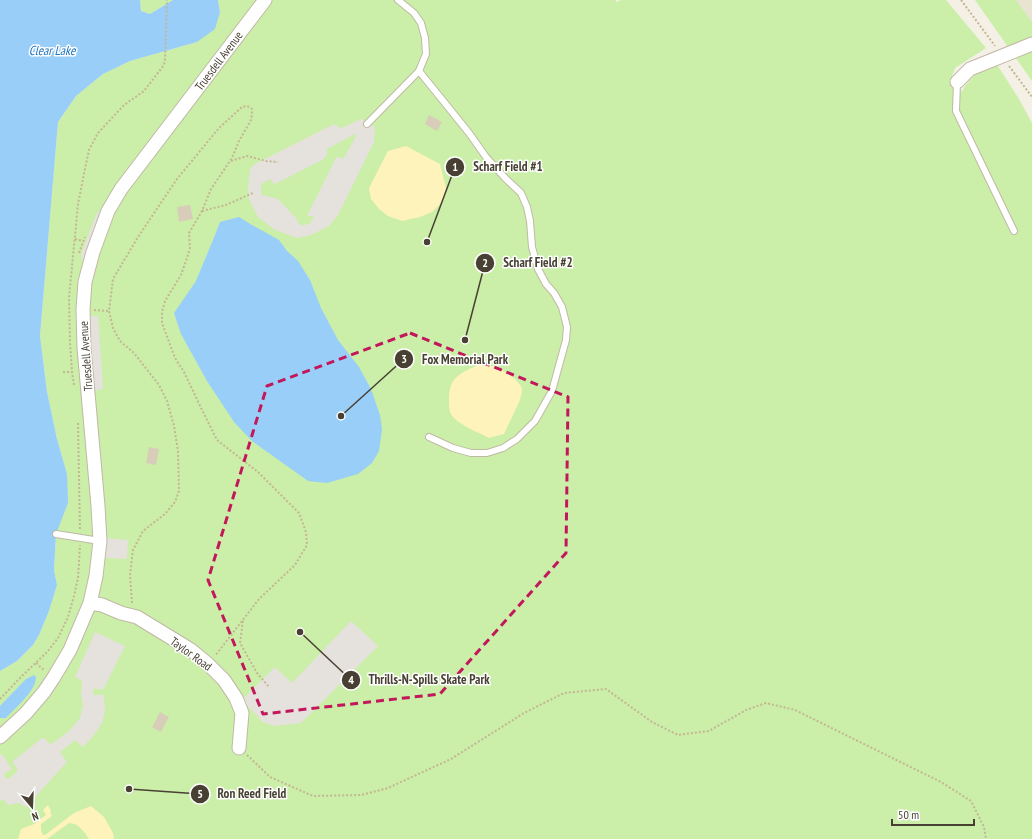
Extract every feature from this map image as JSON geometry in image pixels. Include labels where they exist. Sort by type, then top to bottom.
[{"type":"street","name":"Truesdell Avenue","points":[[0,737],[26,713],[44,692],[70,650],[90,603],[96,576],[100,540],[84,348],[83,310],[85,282],[93,252],[108,211],[121,189],[230,48],[265,0]]},
{"type":"street","points":[[957,82],[970,68],[1032,44]]},
{"type":"street","name":"Taylor Road","points":[[90,603],[102,605],[121,613],[137,617],[191,650],[208,664],[224,680],[236,698],[242,713],[239,748]]},
{"type":"lane","points":[[367,124],[419,70],[426,54],[425,38],[421,23],[414,14],[398,0]]},
{"type":"lane","points":[[419,70],[486,157],[521,193],[527,207],[530,221],[532,247],[538,269],[546,284],[554,292],[562,307],[567,327],[566,340],[552,391],[536,421],[517,439],[503,448],[487,453],[471,453],[453,448],[429,437]]},
{"type":"lane","points":[[957,82],[956,111],[1014,231]]},
{"type":"lane","points":[[56,534],[100,540]]},
{"type":"path","points":[[164,65],[167,0]]},
{"type":"path","points":[[137,617],[133,610],[130,575],[133,550],[143,532],[165,514],[175,502],[179,491],[178,451],[174,426],[169,408],[159,385],[134,353],[120,341],[113,328],[109,311],[113,279],[177,179],[219,128],[242,106],[247,106],[252,109],[251,120],[239,141],[230,162],[211,189],[202,211],[189,233],[190,248],[181,275],[164,301],[162,323],[175,358],[184,372],[217,440],[258,472],[299,513],[306,532],[307,545],[295,565],[259,599],[208,664]]},
{"type":"path","points":[[230,162],[247,156],[266,161],[278,162]]},
{"type":"path","points":[[202,211],[226,205],[254,193]]},
{"type":"path","points":[[63,372],[72,372]]},
{"type":"path","points":[[243,620],[240,643],[257,673],[270,686]]},
{"type":"path","points":[[239,748],[270,777],[313,796],[361,795],[388,788],[451,759],[524,713],[564,693],[606,689],[652,722],[678,735],[709,731],[746,710],[766,703],[795,710],[941,782],[971,801],[984,827],[986,839]]},
{"type":"highlighted area","points":[[410,333],[568,397],[566,553],[440,694],[263,714],[208,580],[267,386]]},
{"type":"shaded area","points":[[1001,0],[1032,0],[1032,39]]},
{"type":"shaded area","points":[[361,119],[375,127],[374,142],[338,215],[329,226],[311,235],[297,238],[275,230],[258,217],[249,199],[248,188],[250,169],[255,164],[334,124],[340,128]],"holes":[[[355,134],[356,136],[344,158],[336,158],[308,214],[308,216],[314,216],[310,223],[300,225],[296,218],[278,199],[262,195],[261,184],[270,179],[274,184],[279,182],[324,159],[327,155],[327,149]]]},
{"type":"shaded area","points":[[106,206],[84,267],[81,255],[90,230],[97,213]]},
{"type":"shaded area","points":[[88,316],[98,316],[103,389],[92,391]]},
{"type":"shaded area","points":[[105,538],[128,540],[127,559],[104,558]]},
{"type":"shaded area","points":[[351,621],[378,646],[301,723],[274,726],[263,722],[242,700],[275,667],[292,683]]},
{"type":"shaded area","points":[[95,632],[125,646],[103,690],[94,688],[94,695],[104,695],[105,711],[102,723],[83,747],[75,740],[60,752],[67,762],[26,807],[19,803],[8,805],[3,799],[0,801],[0,755],[2,754],[12,769],[4,774],[6,779],[8,779],[17,772],[17,768],[12,762],[42,738],[50,744],[53,743],[69,731],[80,718],[83,705],[81,694],[82,682],[75,677]]},
{"type":"green space","points":[[140,0],[173,0],[150,14],[141,11]]},
{"type":"green space","points":[[218,0],[615,0],[617,2],[621,0],[946,0],[986,48],[955,68],[952,76],[962,92],[965,86],[979,70],[996,63],[1019,99],[1032,123],[1032,839],[0,839],[0,671],[17,661],[33,645],[49,611],[57,585],[54,570],[56,534],[67,474],[57,439],[47,392],[40,336],[58,122],[76,96],[103,74],[130,61],[197,42],[220,12]]},
{"type":"green space","points":[[975,0],[1016,0],[1032,22],[1032,81]]},
{"type":"sand","points":[[406,146],[440,164],[446,188],[445,195],[441,203],[432,212],[420,217],[402,221],[388,216],[379,209],[371,199],[369,188],[388,151]]},
{"type":"sand","points":[[478,365],[496,366],[515,379],[521,386],[522,391],[520,400],[504,434],[489,438],[466,427],[454,418],[449,408],[450,388],[455,378]]},
{"type":"sand","points":[[48,805],[52,816],[41,824],[43,835],[74,813],[91,806],[104,817],[113,833],[114,839],[89,839],[78,826],[73,823],[69,823],[47,839],[18,839],[21,829],[34,824],[46,815],[43,810]]},
{"type":"water","name":"Clear Lake","points":[[0,0],[140,0],[141,11],[150,14],[173,0],[218,0],[220,12],[215,29],[197,42],[130,61],[103,74],[76,96],[58,122],[40,336],[47,392],[57,439],[67,474],[68,503],[56,534],[54,570],[57,585],[49,611],[33,645],[17,661],[0,671]]},
{"type":"water","points":[[239,217],[279,240],[287,251],[298,261],[310,280],[321,308],[338,340],[359,367],[371,389],[380,415],[382,429],[379,451],[372,463],[358,474],[327,483],[308,481],[252,441],[234,422],[207,381],[181,334],[174,313],[196,281],[220,222]]},
{"type":"water","points":[[34,675],[36,677],[33,688],[6,718],[0,718],[0,706],[26,679]]},
{"type":"building","points":[[429,115],[442,122],[437,131],[425,124]]},
{"type":"building","points":[[190,205],[193,219],[179,222],[177,207]]},
{"type":"building","points":[[149,447],[159,449],[156,465],[146,463]]},
{"type":"building","points":[[160,712],[169,717],[161,732],[152,727]]},
{"type":"place","name":"Scharf Field #1","points":[[427,242]]},
{"type":"place","name":"Scharf Field #2","points":[[465,340]]},
{"type":"place","name":"Fox Memorial Park","points":[[341,416]]},
{"type":"place","name":"Thrills-N-Spills Skate Park","points":[[300,632]]},
{"type":"place","name":"Ron Reed Field","points":[[129,789]]}]
